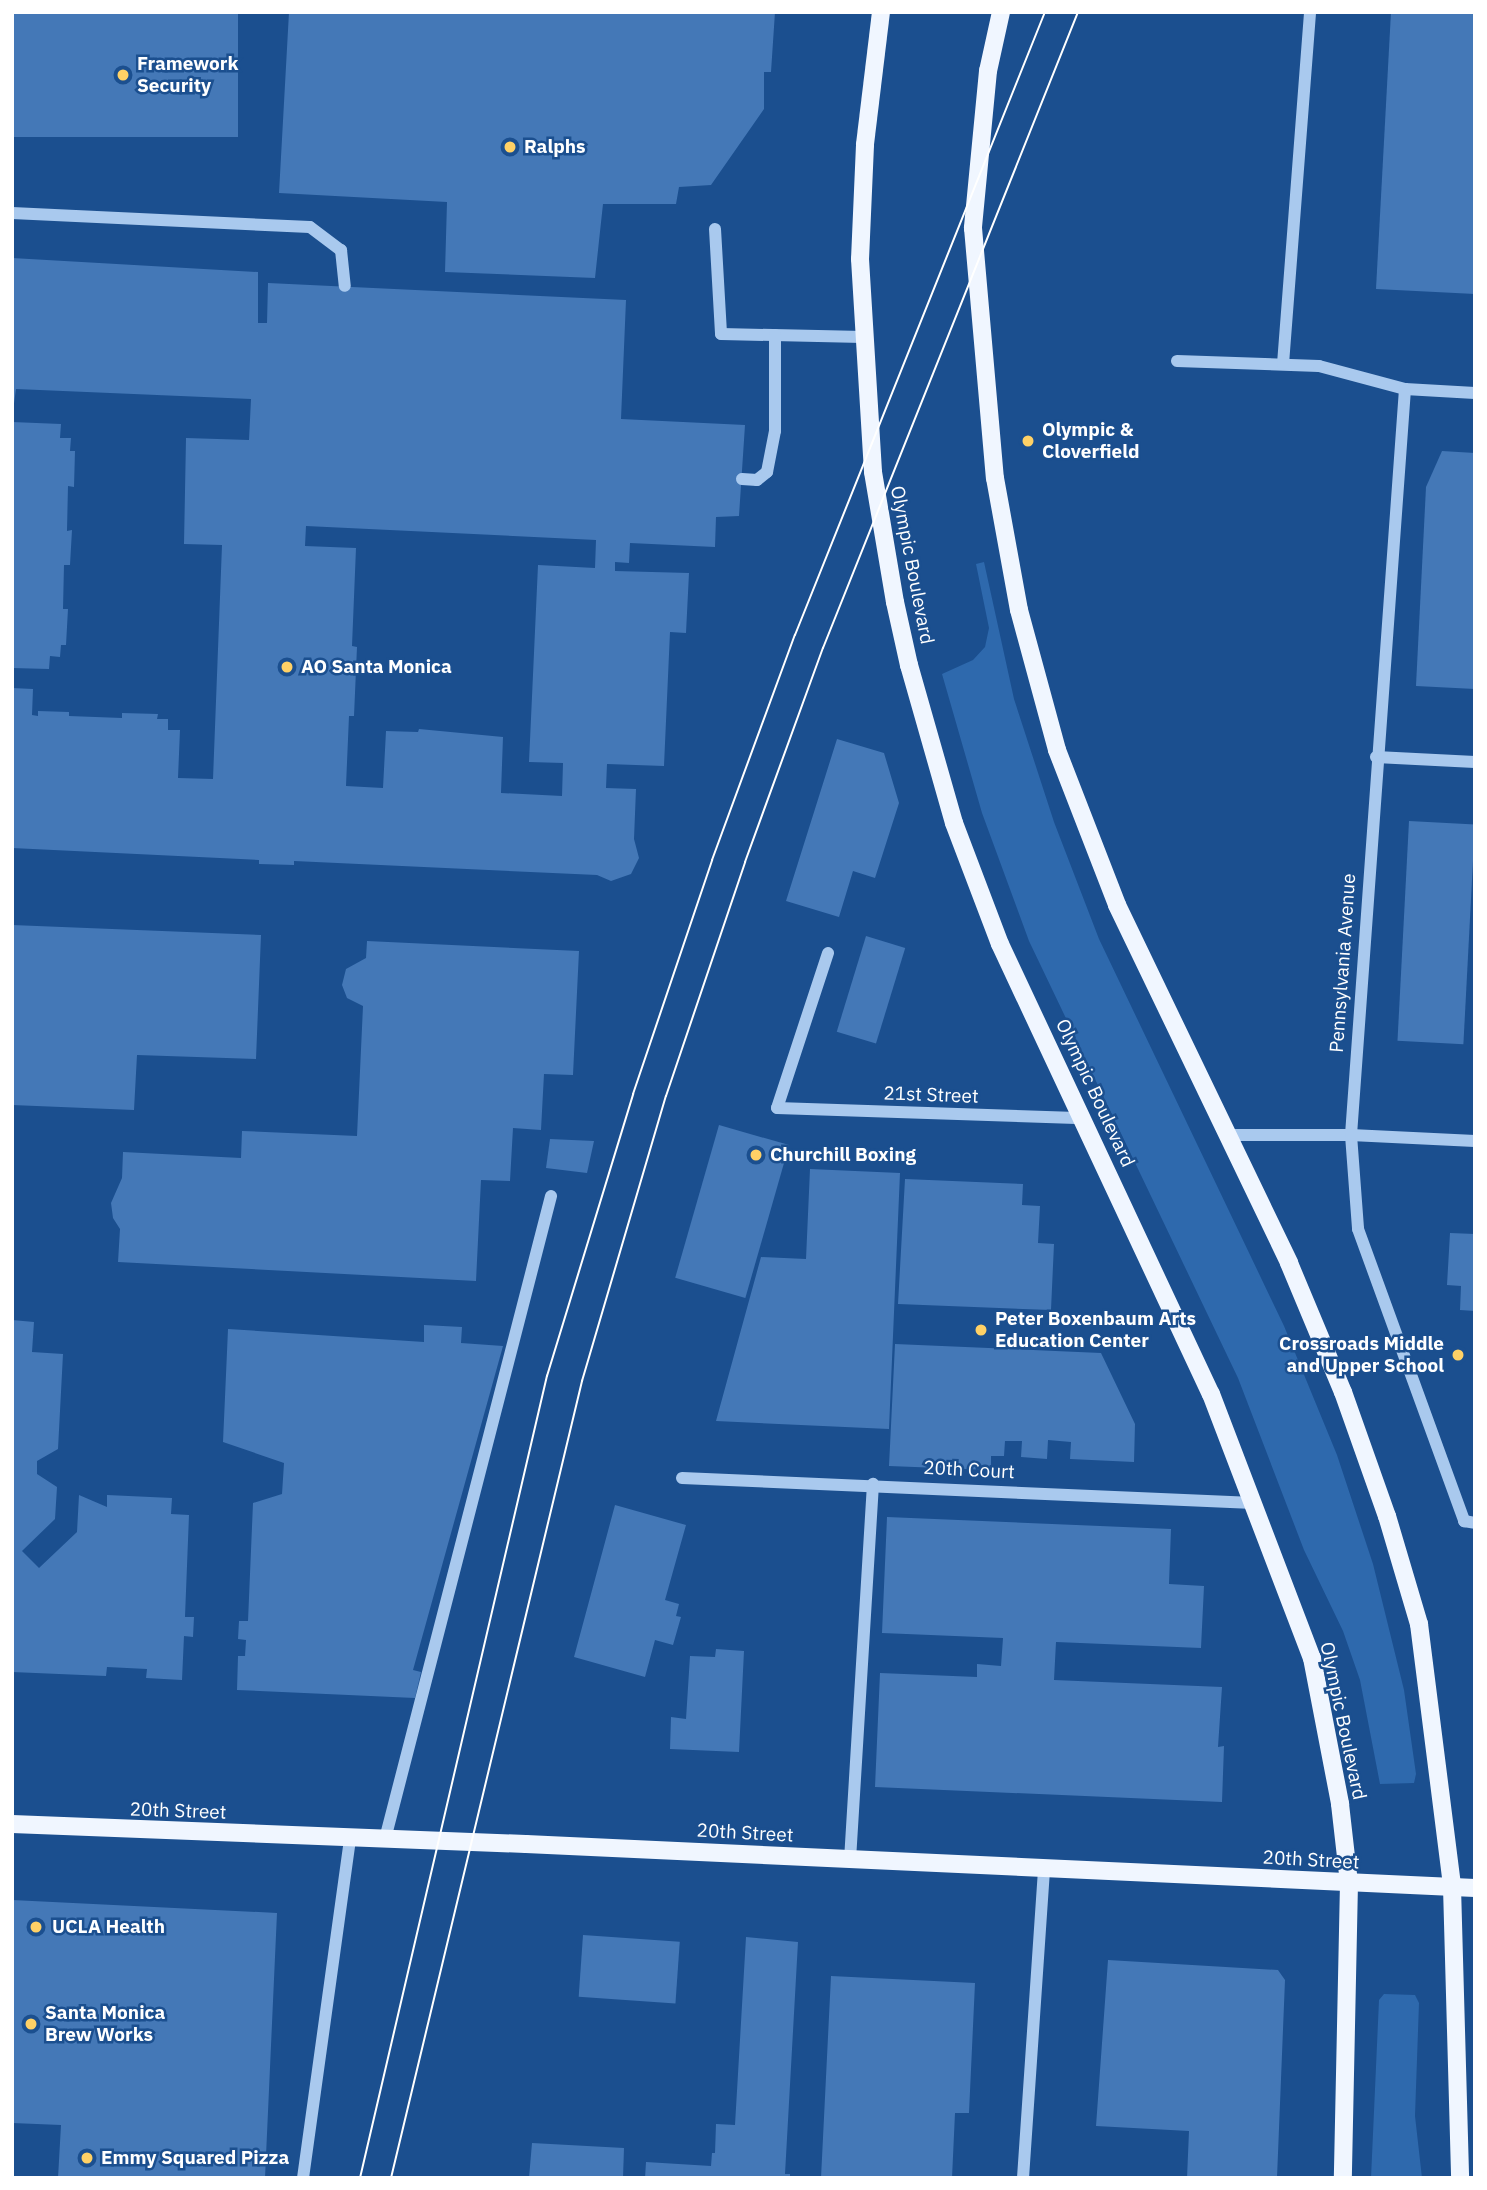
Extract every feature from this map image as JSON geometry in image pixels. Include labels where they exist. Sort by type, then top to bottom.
[{"type":"main road","name":"Olympic Boulevard","points":[[881,12],[865,145],[860,259],[873,472],[895,602],[909,665],[954,823],[1000,944],[1212,1394],[1312,1658],[1340,1804],[1349,1883],[1343,2178]]},
{"type":"main road","points":[[1001,12],[988,71],[972,228],[995,478],[1019,610],[1057,750],[1116,905],[1289,1263],[1343,1392],[1387,1516],[1419,1624],[1452,1887],[1461,2178]]},
{"type":"main road","name":"20th Street","points":[[12,1824],[1475,1888]]},
{"type":"street","points":[[1283,364],[1310,12]]},
{"type":"street","points":[[12,213],[310,227],[341,250],[345,286]]},
{"type":"street","points":[[715,229],[721,334],[863,337]]},
{"type":"street","points":[[742,479],[757,480],[767,472],[775,431],[775,335]]},
{"type":"street","points":[[1177,361],[1319,366],[1405,389],[1475,393]]},
{"type":"street","name":"Pennsylvania Avenue","points":[[1405,389],[1376,757],[1351,1135],[1358,1228],[1470,1522]]},
{"type":"street","points":[[1376,757],[1475,762]]},
{"type":"street","name":"21st Street","points":[[828,953],[777,1108],[1084,1118]]},
{"type":"street","points":[[1226,1135],[1351,1135],[1475,1141]]},
{"type":"street","points":[[385,1839],[551,1196]]},
{"type":"street","name":"20th Court","points":[[682,1478],[873,1484],[1253,1503]]},
{"type":"street","points":[[850,1860],[873,1484]]},
{"type":"street","points":[[303,2178],[350,1838]]},
{"type":"street","points":[[1023,2178],[1044,1868]]},
{"type":"shaded area","points":[[984,562],[1014,699],[1054,822],[1099,939],[1284,1326],[1337,1455],[1373,1564],[1404,1690],[1416,1774],[1414,1783],[1380,1784],[1360,1680],[1343,1631],[1304,1550],[1238,1378],[1029,941],[982,813],[942,674],[973,660],[985,647],[989,628],[976,564]]},
{"type":"shaded area","points":[[1384,1994],[1415,1995],[1419,2003],[1415,2116],[1422,2178],[1371,2178],[1379,2000]]},
{"type":"building","name":"Framework Security","points":[[12,12],[238,12],[238,137],[12,137]]},
{"type":"building","name":"Ralphs","points":[[289,12],[775,12],[771,72],[764,72],[764,109],[711,185],[679,187],[676,204],[603,204],[595,278],[445,272],[447,202],[279,193]]},
{"type":"building","points":[[1391,12],[1475,12],[1475,294],[1376,289]]},
{"type":"building","points":[[12,258],[258,272],[258,323],[267,323],[268,283],[626,300],[621,419],[745,425],[739,516],[716,517],[715,547],[630,543],[629,563],[615,562],[615,571],[689,573],[686,633],[670,632],[664,766],[607,764],[606,788],[636,789],[634,839],[639,858],[631,874],[611,881],[597,875],[294,861],[294,865],[259,864],[259,860],[12,848],[12,688],[33,689],[32,715],[38,716],[38,711],[69,712],[69,716],[122,718],[122,713],[158,714],[157,719],[168,719],[168,730],[180,730],[178,778],[213,779],[222,545],[184,544],[186,438],[249,440],[251,399],[16,389],[12,418]],"holes":[[[306,526],[596,540],[595,568],[538,565],[529,762],[563,763],[562,796],[501,793],[503,737],[419,729],[418,732],[386,731],[383,788],[346,786],[349,716],[354,716],[357,647],[352,646],[356,548],[305,546]]]},
{"type":"building","points":[[12,422],[61,424],[60,438],[71,438],[70,451],[75,451],[74,487],[68,486],[67,531],[72,530],[70,565],[64,565],[63,609],[68,609],[66,645],[61,645],[60,657],[50,656],[49,669],[12,668]]},
{"type":"building","points":[[1442,451],[1475,453],[1475,689],[1416,686],[1426,487]]},
{"type":"building","points":[[837,739],[884,753],[899,803],[875,878],[853,871],[839,917],[786,901]]},
{"type":"building","points":[[1409,821],[1475,824],[1463,1044],[1397,1041]]},
{"type":"building","points":[[12,925],[261,935],[256,1059],[137,1055],[134,1110],[12,1105]]},
{"type":"building","points":[[866,936],[905,948],[876,1044],[837,1032]]},
{"type":"building","points":[[367,941],[579,951],[573,1075],[544,1074],[541,1130],[513,1128],[510,1181],[481,1180],[476,1281],[118,1262],[120,1229],[113,1218],[111,1203],[122,1178],[123,1152],[241,1158],[242,1131],[357,1136],[363,1006],[347,998],[342,985],[346,969],[366,958]]},
{"type":"building","points":[[719,1125],[789,1145],[745,1298],[675,1278]]},
{"type":"building","points":[[550,1139],[594,1141],[587,1173],[546,1168]]},
{"type":"building","points":[[810,1169],[900,1173],[889,1429],[716,1421],[761,1257],[806,1259]]},
{"type":"building","points":[[905,1179],[1023,1184],[1022,1205],[1040,1206],[1038,1243],[1054,1244],[1051,1310],[898,1304]]},
{"type":"building","points":[[1450,1233],[1475,1234],[1475,1311],[1460,1310],[1461,1286],[1447,1285]]},
{"type":"building","points":[[12,1320],[34,1322],[32,1352],[63,1354],[58,1449],[37,1461],[37,1474],[57,1487],[55,1519],[22,1551],[39,1568],[77,1532],[79,1495],[107,1507],[107,1495],[172,1498],[171,1514],[189,1515],[185,1617],[194,1617],[193,1637],[184,1636],[182,1680],[146,1678],[147,1669],[107,1667],[106,1676],[12,1672]]},
{"type":"building","points":[[424,1325],[462,1327],[461,1343],[503,1346],[413,1670],[421,1672],[415,1698],[237,1690],[238,1656],[245,1656],[246,1640],[238,1639],[239,1621],[248,1621],[253,1503],[282,1494],[284,1463],[223,1442],[228,1329],[424,1342]]},
{"type":"building","points":[[895,1344],[1101,1353],[1135,1424],[1134,1462],[1070,1459],[1071,1442],[1048,1440],[1047,1459],[1021,1457],[1022,1441],[1005,1441],[1004,1456],[991,1456],[991,1470],[889,1466]]},
{"type":"building","points":[[615,1505],[686,1525],[665,1600],[679,1604],[676,1616],[681,1617],[673,1645],[655,1640],[645,1677],[574,1657]]},
{"type":"building","points":[[887,1517],[1171,1529],[1169,1584],[1204,1586],[1201,1648],[1056,1642],[1054,1680],[1222,1687],[1218,1747],[1224,1746],[1222,1802],[875,1787],[880,1673],[977,1677],[977,1664],[1001,1666],[1003,1638],[882,1633]]},
{"type":"building","points":[[716,1649],[744,1651],[739,1752],[670,1749],[671,1717],[686,1719],[690,1656],[715,1657]]},
{"type":"building","points":[[12,1900],[277,1913],[265,2178],[58,2178],[61,2125],[12,2123]]},
{"type":"building","points":[[583,1935],[680,1942],[675,2004],[579,1997]]},
{"type":"building","points":[[746,1937],[798,1942],[785,2174],[790,2174],[790,2178],[645,2178],[646,2162],[711,2166],[712,2153],[715,2153],[716,2124],[735,2125]]},
{"type":"building","points":[[1108,1960],[1278,1970],[1285,1980],[1277,2178],[1187,2178],[1189,2131],[1096,2126]]},
{"type":"building","points":[[831,1976],[975,1983],[969,2113],[955,2113],[952,2178],[821,2178]]},
{"type":"building","points":[[532,2143],[624,2148],[623,2178],[529,2178]]},
{"type":"tram line","points":[[360,2178],[547,1376],[633,1094],[712,860],[795,635],[1045,12]]},
{"type":"tram line","points":[[391,2178],[582,1381],[666,1096],[745,862],[823,648],[1078,12]]},
{"type":"place","name":"Framework Security","points":[[123,75]]},
{"type":"place","name":"Ralphs","points":[[510,147]]},
{"type":"place","name":"Olympic & Cloverfield","points":[[1028,441]]},
{"type":"place","name":"AO Santa Monica","points":[[287,667]]},
{"type":"place","name":"Churchill Boxing","points":[[756,1155]]},
{"type":"place","name":"Peter Boxenbaum Arts Education Center","points":[[981,1330]]},
{"type":"place","name":"Crossroads Middle and Upper School","points":[[1458,1355]]},
{"type":"place","name":"UCLA Health","points":[[36,1927]]},
{"type":"place","name":"Santa Monica Brew Works","points":[[31,2024]]},
{"type":"place","name":"Emmy Squared Pizza","points":[[87,2158]]}]
